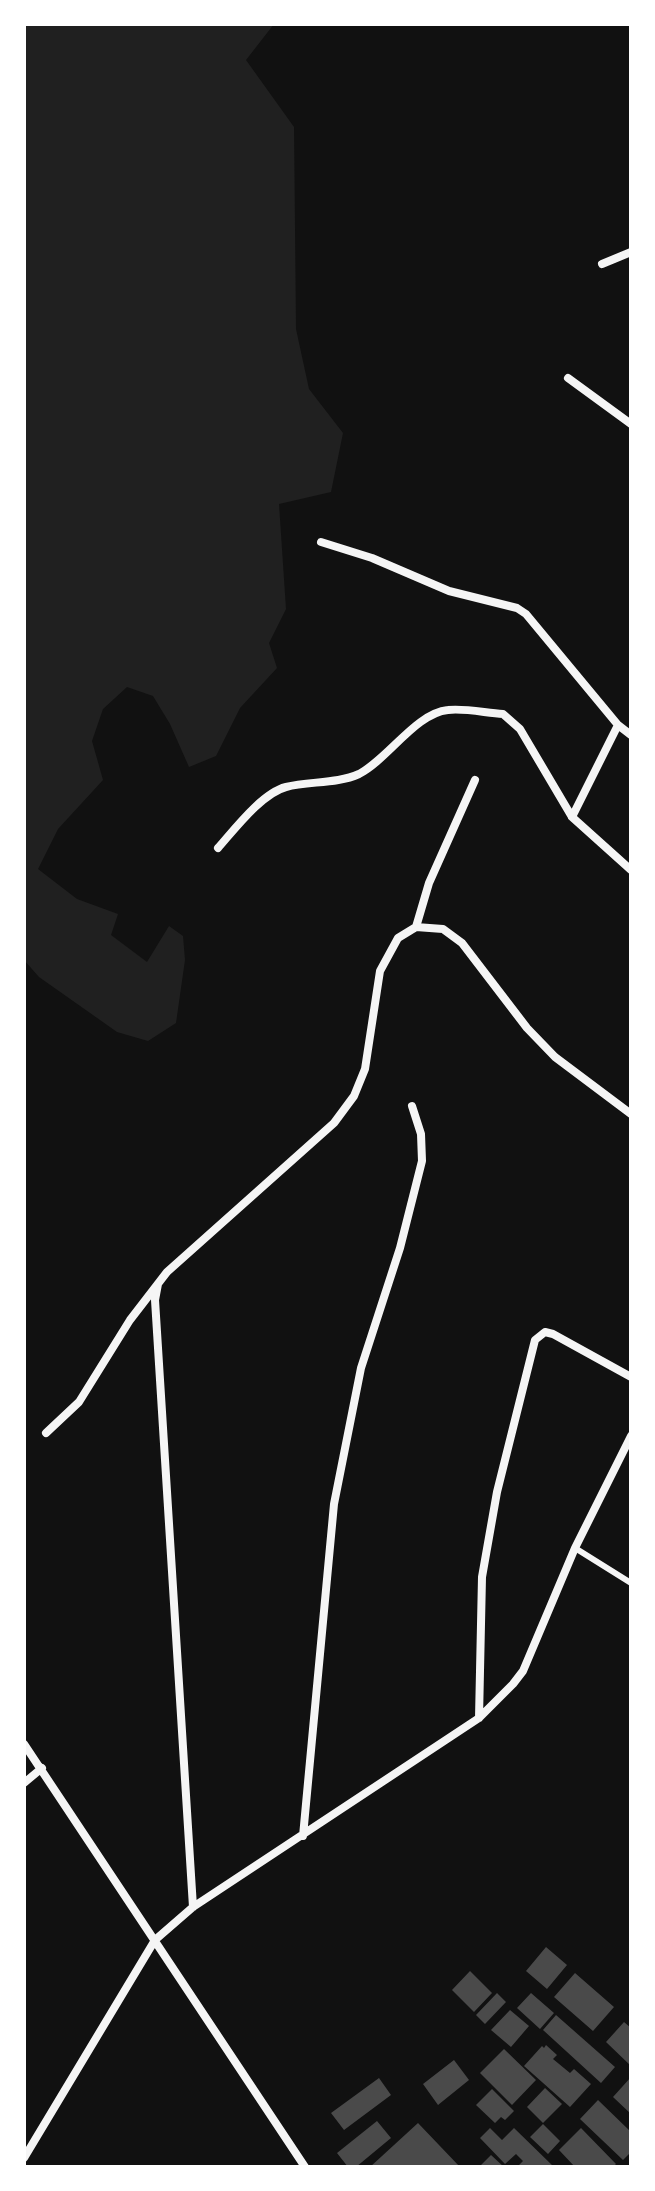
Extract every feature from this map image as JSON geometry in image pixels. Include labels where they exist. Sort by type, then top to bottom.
[{"type":"street","points":[[602,264],[631,252]]},
{"type":"street","points":[[568,378],[631,424]]},
{"type":"street","points":[[321,542],[372,558],[449,591],[517,608],[526,614],[618,725],[631,735]]},
{"type":"street","points":[[218,848],[273,793],[285,787],[356,775],[376,764],[411,731],[446,710],[503,714],[511,719],[572,817],[631,870]]},
{"type":"street","points":[[572,817],[618,725]]},
{"type":"street","points":[[416,927],[429,883],[475,780]]},
{"type":"street","points":[[46,1433],[79,1402],[130,1320],[167,1272],[334,1123],[354,1096],[365,1069],[380,971],[398,938],[416,927],[443,929],[462,943],[527,1028],[555,1057],[631,1114]]},
{"type":"street","points":[[303,1836],[334,1504],[361,1368],[400,1248],[422,1161],[421,1134],[412,1106]]},
{"type":"street","points":[[158,1284],[155,1300],[193,1907]]},
{"type":"street","points":[[479,1718],[480,1607],[484,1563],[497,1492],[535,1340],[545,1332],[553,1334],[631,1377]]},
{"type":"street","points":[[24,2158],[155,1940],[193,1907],[479,1718],[513,1684],[523,1671],[575,1548],[631,1436]]},
{"type":"street","points":[[24,1744],[305,2167]]},
{"type":"street","points":[[24,1783],[42,1768]]},
{"type":"lane","points":[[575,1548],[631,1583]]},
{"type":"shaded area","points":[[24,24],[274,24],[246,60],[294,127],[296,329],[309,389],[343,433],[331,492],[279,504],[286,609],[269,643],[277,668],[240,708],[216,756],[189,767],[170,724],[153,696],[127,687],[103,709],[92,741],[103,780],[58,829],[38,869],[77,899],[118,914],[111,935],[147,962],[169,926],[183,936],[185,960],[176,1023],[148,1041],[117,1032],[39,977],[24,960]]},
{"type":"building","points":[[546,1947],[567,1965],[547,1989],[526,1971]]},
{"type":"building","points":[[470,1971],[492,1993],[474,2012],[452,1990]]},
{"type":"building","points":[[575,1973],[614,2007],[593,2031],[554,1997]]},
{"type":"building","points":[[497,1993],[506,2002],[485,2024],[476,2015]]},
{"type":"building","points":[[531,1993],[554,2013],[540,2029],[517,2008]]},
{"type":"building","points":[[510,2010],[529,2026],[511,2047],[491,2030]]},
{"type":"building","points":[[556,2015],[615,2067],[601,2083],[543,2030]]},
{"type":"building","points":[[624,2022],[631,2028],[631,2066],[606,2042]]},
{"type":"building","points":[[546,2045],[557,2055],[553,2059],[570,2073],[574,2069],[591,2084],[570,2107],[524,2066]]},
{"type":"building","points":[[504,2049],[536,2080],[512,2105],[480,2073]]},
{"type":"building","points":[[454,2060],[469,2080],[438,2105],[423,2084]]},
{"type":"building","points":[[631,2077],[631,2114],[613,2097]]},
{"type":"building","points":[[379,2078],[391,2095],[344,2130],[331,2113]]},
{"type":"building","points":[[545,2088],[562,2104],[543,2123],[527,2107]]},
{"type":"building","points":[[492,2089],[514,2111],[505,2120],[501,2117],[495,2123],[476,2105]]},
{"type":"building","points":[[598,2100],[631,2132],[631,2152],[623,2160],[580,2119]]},
{"type":"building","points":[[377,2121],[391,2138],[356,2167],[348,2167],[337,2153]]},
{"type":"building","points":[[418,2123],[460,2167],[370,2167]]},
{"type":"building","points":[[543,2124],[560,2141],[548,2154],[530,2137]]},
{"type":"building","points":[[490,2128],[502,2140],[514,2128],[554,2167],[517,2167],[523,2161],[516,2154],[505,2164],[480,2138]]},
{"type":"building","points":[[581,2128],[616,2164],[613,2167],[575,2167],[559,2150]]},
{"type":"building","points":[[491,2155],[504,2167],[479,2167]]}]
